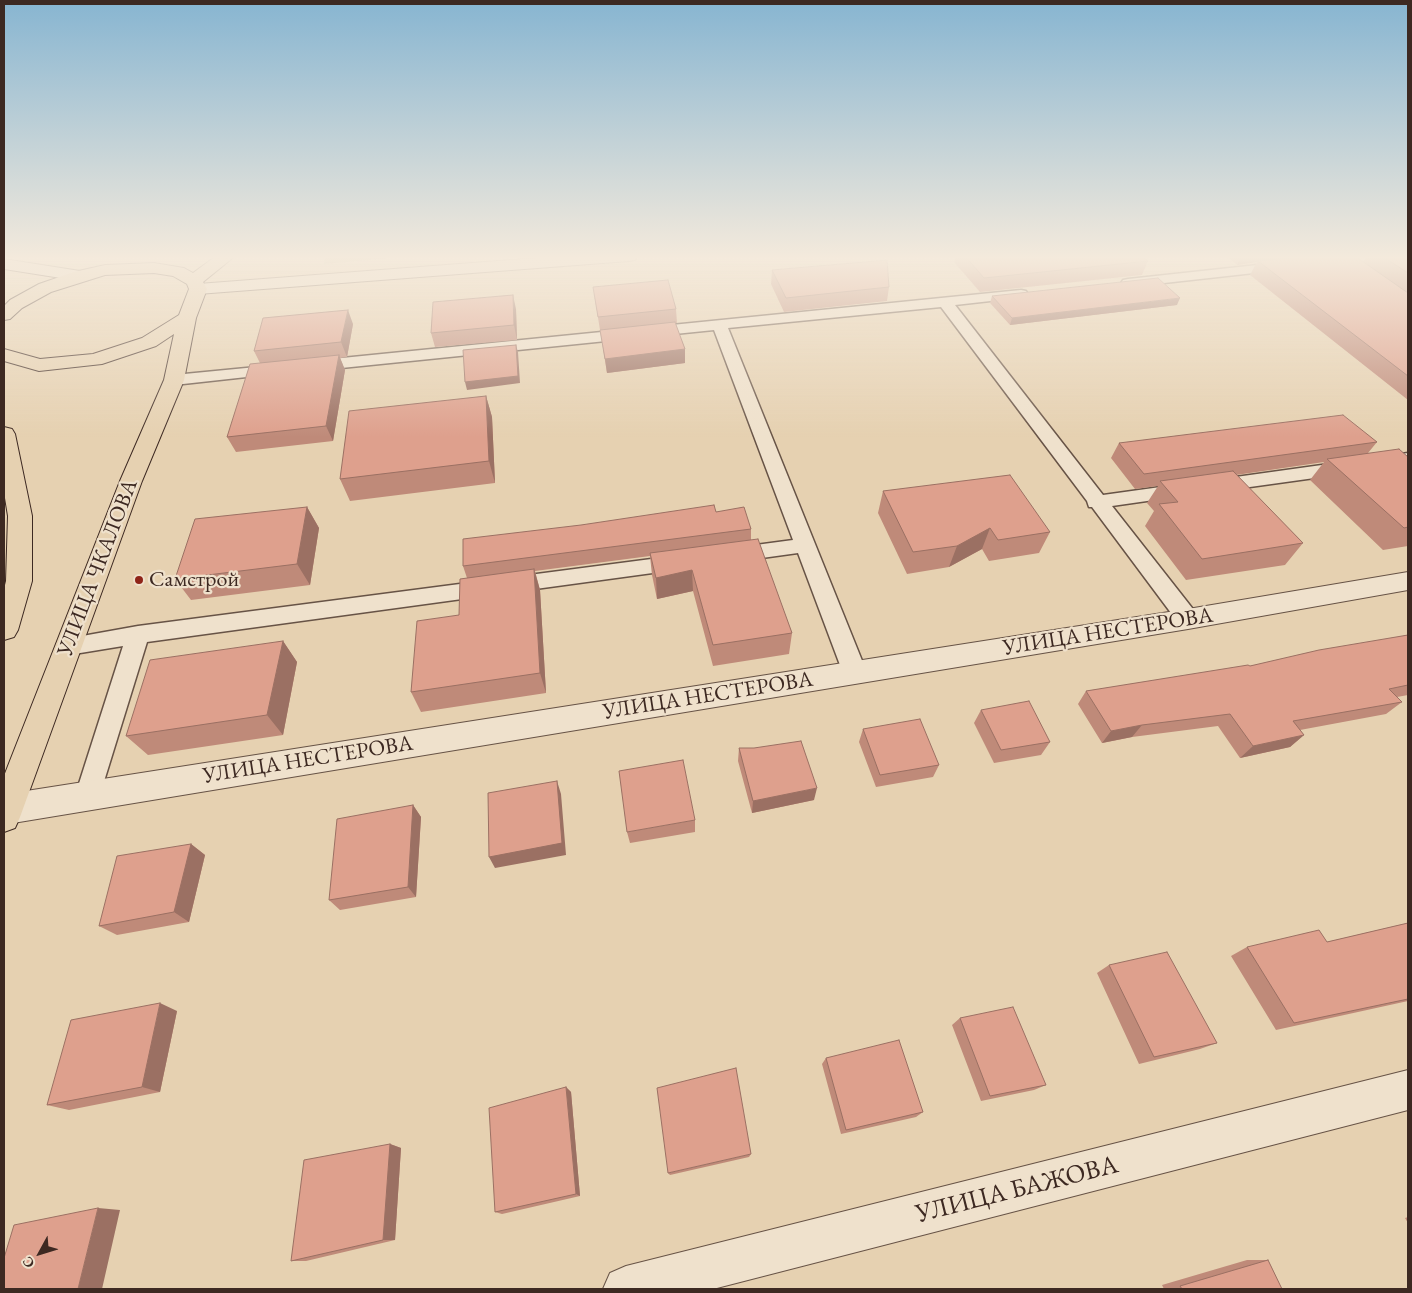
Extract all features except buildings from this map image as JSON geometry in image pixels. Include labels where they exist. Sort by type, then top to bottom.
[{"type":"main road","points":[[4,355],[39,365],[95,360],[149,342],[187,318]]},
{"type":"main road","name":"УЛИЦА ЧКАЛОВА","points":[[5,813],[131,482],[174,380],[187,318]]},
{"type":"main road","points":[[4,434],[20,516],[19,581],[4,630]]},
{"type":"street","name":"УЛИЦА НЕСТЕРОВА","points":[[5,813],[88,796],[1408,582]]},
{"type":"street","name":"УЛИЦА БАЖОВА","points":[[626,1289],[1408,1090]]},
{"type":"lane","points":[[174,380],[811,316]]},
{"type":"lane","points":[[956,316],[1096,502],[1188,619]]},
{"type":"lane","points":[[720,326],[854,673]]},
{"type":"lane","points":[[1096,502],[1408,459]]},
{"type":"lane","points":[[68,646],[805,545]]},
{"type":"lane","points":[[88,796],[138,635]]},
{"type":"place","name":"Самстрой","points":[[139,580]]}]
